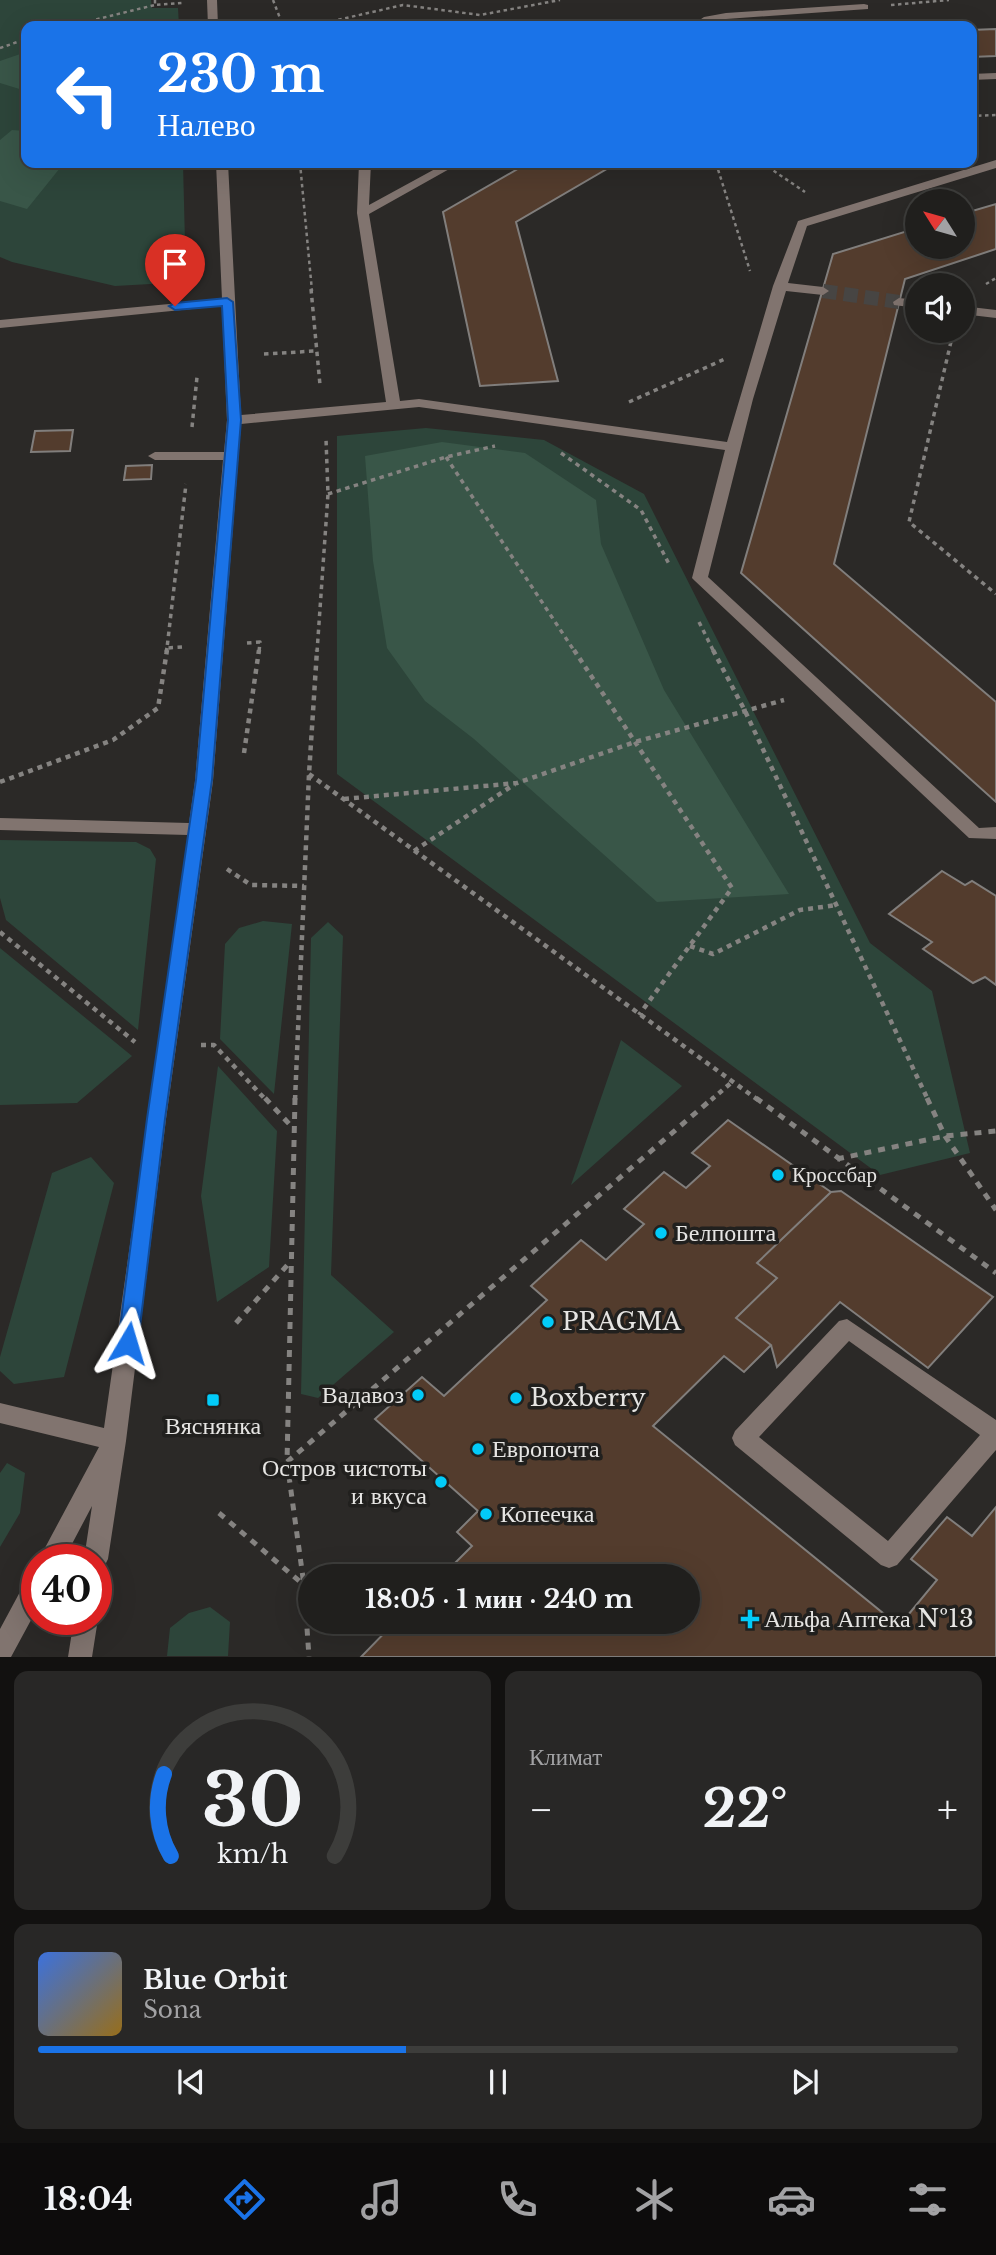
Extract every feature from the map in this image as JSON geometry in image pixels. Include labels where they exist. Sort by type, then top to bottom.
[{"type":"street","points":[[212,0],[213,21]]},
{"type":"street","points":[[705,21],[726,16],[864,7]]},
{"type":"street","points":[[977,77],[996,76]]},
{"type":"street","points":[[996,164],[802,223],[779,286],[732,447],[700,578],[975,834],[996,833]]},
{"type":"street","points":[[98,1544],[115,1441],[205,767],[234,420],[222,168]]},
{"type":"street","points":[[366,168],[363,213],[393,403]]},
{"type":"street","points":[[363,213],[445,168]]},
{"type":"street","points":[[779,286],[822,291]]},
{"type":"street","points":[[0,324],[227,302]]},
{"type":"street","points":[[899,302],[905,303]]},
{"type":"street","points":[[975,312],[996,314]]},
{"type":"street","points":[[234,420],[324,414],[393,403],[419,402],[732,447]]},
{"type":"street","points":[[155,456],[230,456]]},
{"type":"street","points":[[0,824],[197,829]]},
{"type":"street","points":[[847,1328],[996,1433],[889,1557],[743,1438],[847,1328]]},
{"type":"street","points":[[0,1413],[115,1441]]},
{"type":"street","points":[[59,1544],[115,1441]]},
{"type":"street","points":[[0,1653],[21,1614]]},
{"type":"street","points":[[80,1657],[83,1635]]},
{"type":"path","points":[[273,0],[281,21]]},
{"type":"path","points":[[333,21],[403,5],[480,15],[560,0]]},
{"type":"path","points":[[864,7],[949,0]]},
{"type":"path","points":[[89,21],[155,5]]},
{"type":"path","points":[[0,48],[21,41]]},
{"type":"path","points":[[977,116],[996,115]]},
{"type":"path","points":[[300,168],[315,351],[324,414],[328,494],[309,774],[291,1261],[287,1462],[301,1564]]},
{"type":"path","points":[[718,168],[751,276]]},
{"type":"path","points":[[769,168],[836,213]]},
{"type":"path","points":[[951,343],[909,522],[996,594]]},
{"type":"path","points":[[579,426],[735,355]]},
{"type":"path","points":[[328,494],[446,457],[498,445]]},
{"type":"path","points":[[558,451],[641,510],[672,569]]},
{"type":"path","points":[[446,457],[732,888],[639,1015]]},
{"type":"path","points":[[696,617],[745,711],[945,1136],[996,1210]]},
{"type":"path","points":[[0,782],[113,740],[158,708],[167,648]]},
{"type":"path","points":[[343,799],[516,783],[635,742],[821,689]]},
{"type":"path","points":[[309,774],[996,1273]]},
{"type":"path","points":[[414,851],[516,783]]},
{"type":"path","points":[[690,946],[713,954],[800,910],[837,905]]},
{"type":"path","points":[[287,1462],[732,1083]]},
{"type":"path","points":[[836,1159],[945,1136],[996,1131]]},
{"type":"path","points":[[236,1323],[291,1261]]},
{"type":"path","points":[[219,1513],[298,1580]]},
{"type":"path","points":[[307,1634],[309,1657]]},
{"type":"green space","points":[[0,0],[151,0],[152,8],[178,8],[179,21],[21,21],[21,168],[183,168],[186,282],[115,286],[0,257]]},
{"type":"green space","points":[[21,54],[21,89],[0,83],[0,61]]},
{"type":"green space","points":[[12,130],[21,131],[21,168],[60,168],[27,209],[0,201],[0,140]]},
{"type":"green space","points":[[426,428],[544,440],[644,494],[870,943],[932,991],[970,1153],[880,1175],[337,774],[337,436]]},
{"type":"green space","points":[[442,442],[525,453],[596,500],[601,544],[664,690],[789,894],[657,902],[474,739],[425,701],[387,648],[373,561],[365,456]]},
{"type":"green space","points":[[0,840],[136,842],[150,849],[156,859],[138,1030],[6,920],[0,898]]},
{"type":"green space","points":[[263,921],[292,924],[274,1094],[220,1039],[225,944],[239,928]]},
{"type":"green space","points":[[328,922],[343,936],[331,1275],[394,1332],[318,1398],[301,1394],[311,938]]},
{"type":"green space","points":[[0,948],[132,1056],[77,1103],[0,1105]]},
{"type":"green space","points":[[621,1040],[682,1086],[571,1185]]},
{"type":"green space","points":[[218,1066],[277,1131],[269,1267],[217,1302],[201,1196]]},
{"type":"green space","points":[[91,1157],[114,1183],[64,1377],[14,1384],[0,1371],[0,1357],[52,1173]]},
{"type":"green space","points":[[7,1463],[25,1473],[20,1513],[0,1547],[0,1473]]},
{"type":"green space","points":[[210,1607],[230,1622],[228,1656],[167,1656],[170,1628],[189,1613]]},
{"type":"building","points":[[996,29],[996,56],[977,57],[977,30]]},
{"type":"building","points":[[519,168],[608,168],[516,222],[558,381],[480,386],[443,212]]},
{"type":"building","points":[[996,204],[996,249],[975,256],[975,210]]},
{"type":"building","points":[[905,232],[905,259],[966,259],[923,273],[905,273],[834,564],[996,702],[996,802],[741,573],[833,254]]},
{"type":"building","points":[[73,430],[70,451],[31,452],[35,431]]},
{"type":"building","points":[[152,465],[151,479],[124,480],[126,466]]},
{"type":"building","points":[[942,871],[965,885],[972,881],[996,896],[996,985],[985,977],[973,983],[923,949],[932,942],[889,914]]},
{"type":"building","points":[[728,1120],[831,1192],[757,1263],[777,1278],[736,1318],[771,1345],[744,1372],[724,1356],[653,1426],[899,1626],[937,1580],[911,1559],[947,1517],[972,1536],[996,1507],[996,1657],[361,1657],[383,1634],[700,1634],[700,1564],[454,1564],[472,1546],[457,1532],[478,1511],[375,1419],[422,1377],[444,1396],[547,1300],[531,1286],[581,1240],[606,1260],[644,1224],[624,1209],[664,1172],[686,1188],[710,1166],[692,1153]]},
{"type":"building","points":[[841,1191],[993,1297],[928,1368],[840,1302],[777,1367],[771,1345],[736,1318],[777,1278],[757,1263],[831,1192]]},
{"type":"tunnel","points":[[823,291],[899,302]]},
{"type":"place","name":"Кроссбар","points":[[778,1175]]},
{"type":"place","name":"Белпошта","points":[[661,1233]]},
{"type":"place","name":"PRAGMA","points":[[548,1322]]},
{"type":"place","name":"Вадавоз","points":[[418,1395]]},
{"type":"place","name":"Boxberry","points":[[516,1398]]},
{"type":"place","name":"Вяснянка","points":[[213,1400]]},
{"type":"place","name":"Европочта","points":[[478,1449]]},
{"type":"place","name":"Остров чистоты и вкуса","points":[[441,1482]]},
{"type":"place","name":"Копеечка","points":[[486,1514]]},
{"type":"place","name":"Альфа Аптека №13","points":[[750,1619]]},
{"type":"route","points":[[128,1343],[156,1119],[204,780],[234,420],[227,302],[175,306]]}]
